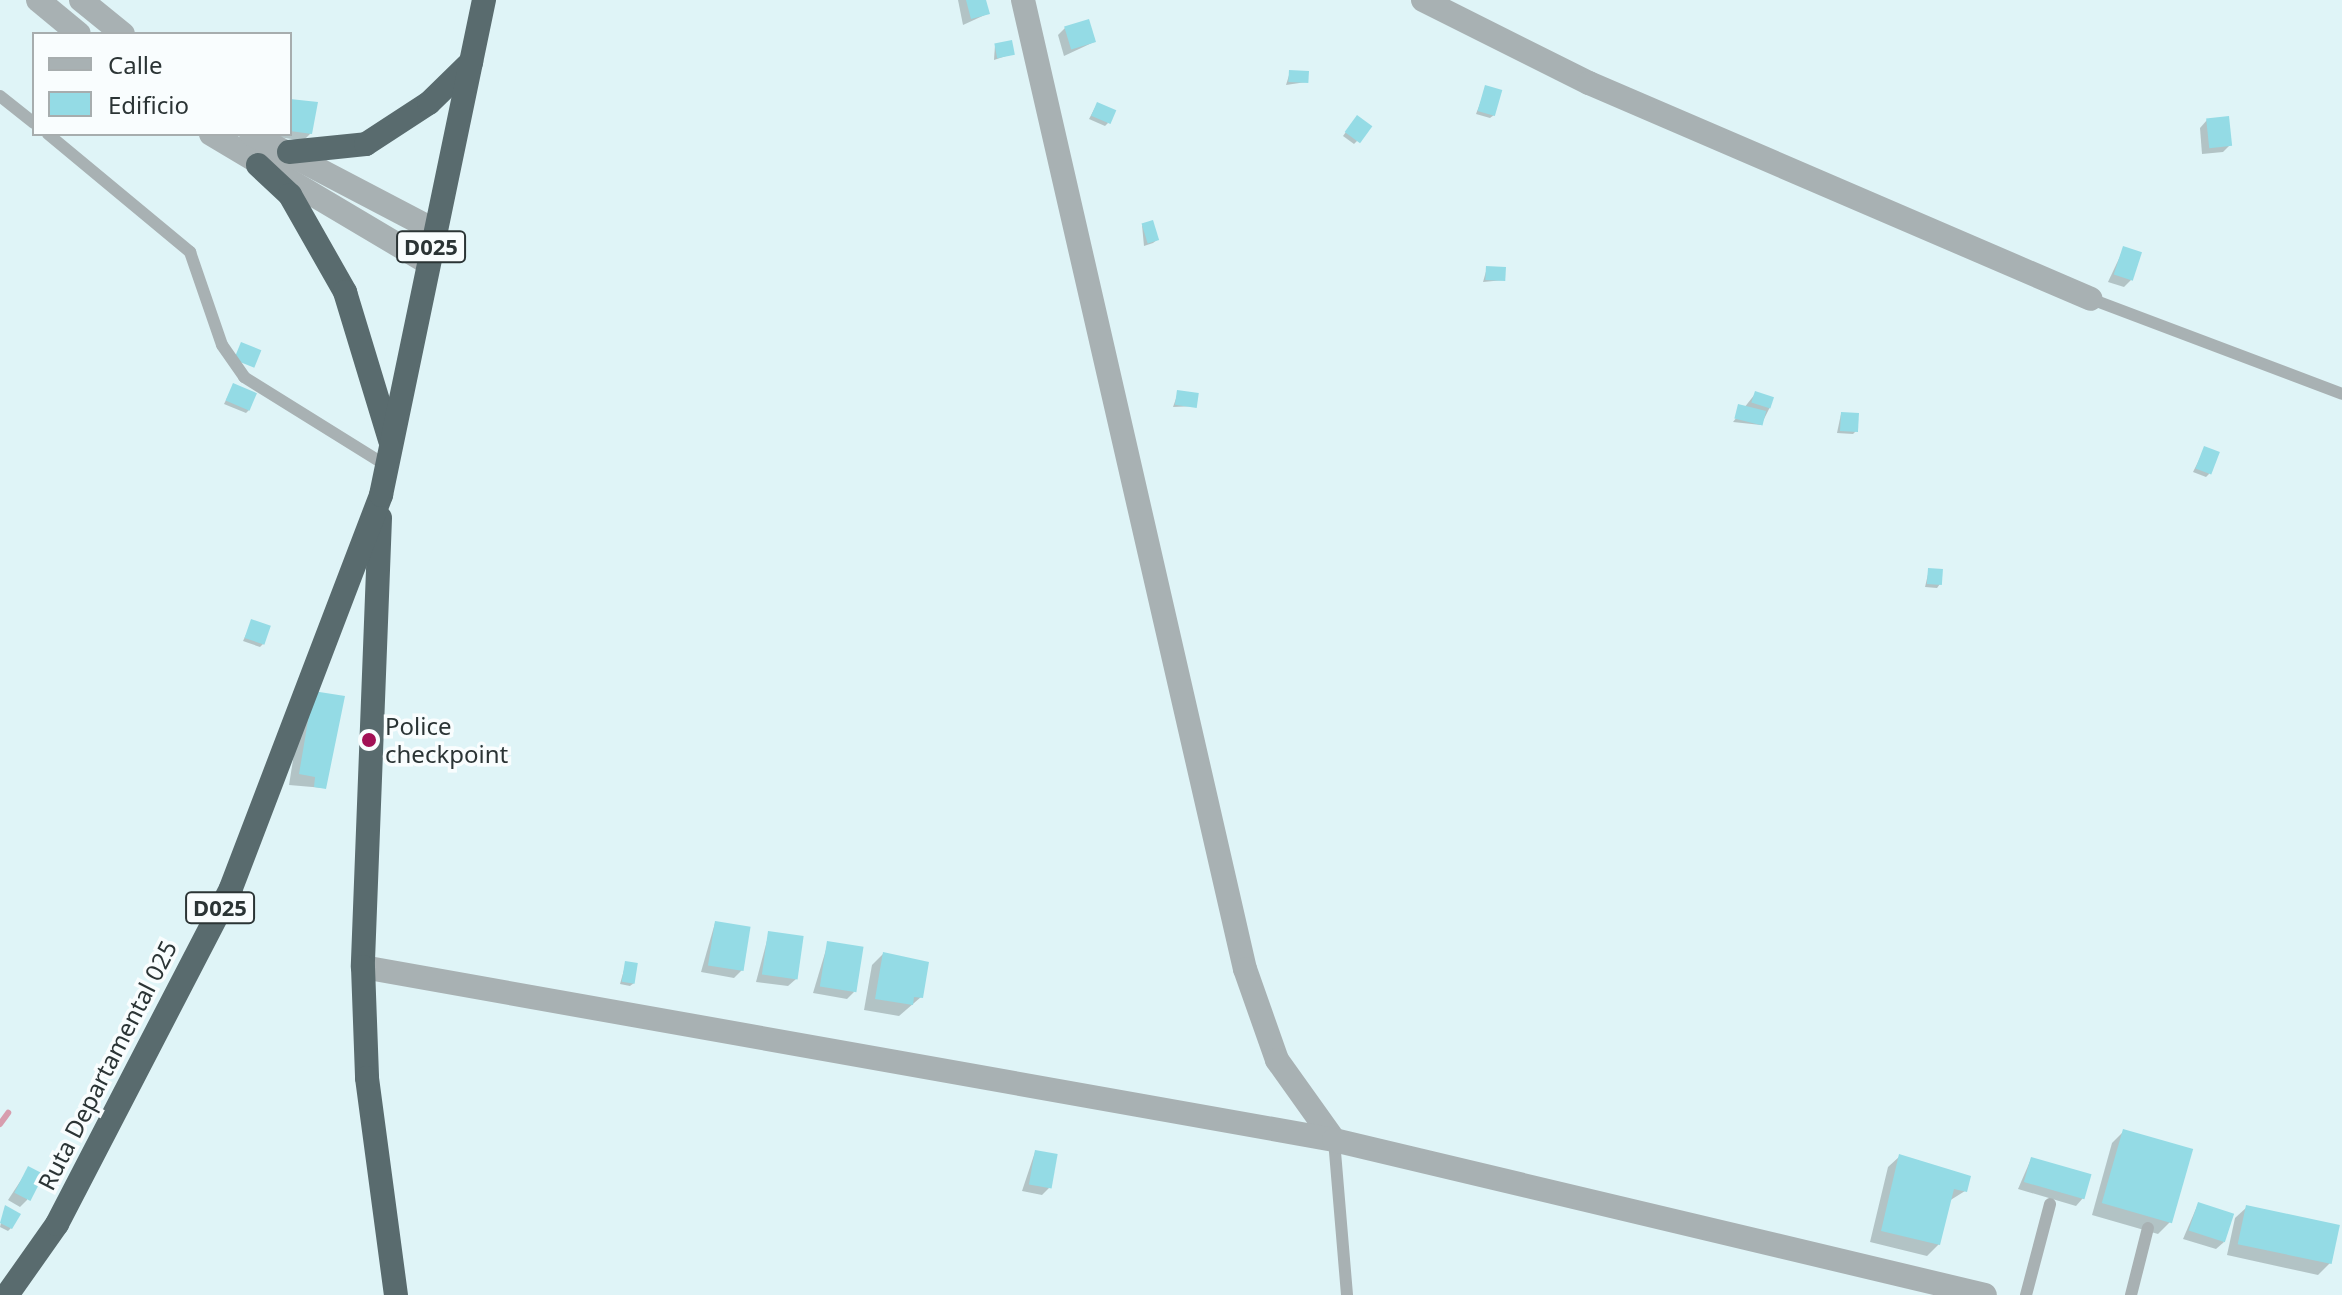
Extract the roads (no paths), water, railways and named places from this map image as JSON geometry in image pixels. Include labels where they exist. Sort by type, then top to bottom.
[{"type":"highway","name":"Ruta Departamental 025","points":[[396,1295],[367,1078],[363,967],[381,495],[484,0]]},
{"type":"highway","points":[[289,152],[366,144],[429,103],[471,62]]},
{"type":"highway","points":[[258,165],[290,195],[345,292],[389,455]]},
{"type":"highway","name":"Ruta Departamental 025","points":[[7,1295],[57,1224],[231,888],[381,495]]},
{"type":"street","points":[[38,0],[77,32]]},
{"type":"street","points":[[81,0],[121,32]]},
{"type":"street","points":[[1023,0],[1245,969],[1277,1060],[1334,1140]]},
{"type":"street","points":[[1423,0],[1589,83],[2091,299]]},
{"type":"street","points":[[214,136],[258,165],[428,263]]},
{"type":"street","points":[[255,136],[434,230]]},
{"type":"street","points":[[363,967],[1334,1140],[1954,1292],[1985,1295]]},
{"type":"lane","points":[[0,96],[32,121]]},
{"type":"lane","points":[[50,136],[190,252],[222,345],[244,377],[389,455]]},
{"type":"lane","points":[[2091,299],[2342,394]]},
{"type":"lane","points":[[1334,1140],[1347,1295]]},
{"type":"lane","points":[[2026,1295],[2050,1204]]},
{"type":"lane","points":[[2131,1295],[2148,1228]]},
{"type":"waterway","points":[[0,1124],[8,1113]]},
{"type":"place","name":"Police checkpoint","points":[[369,740]]}]
